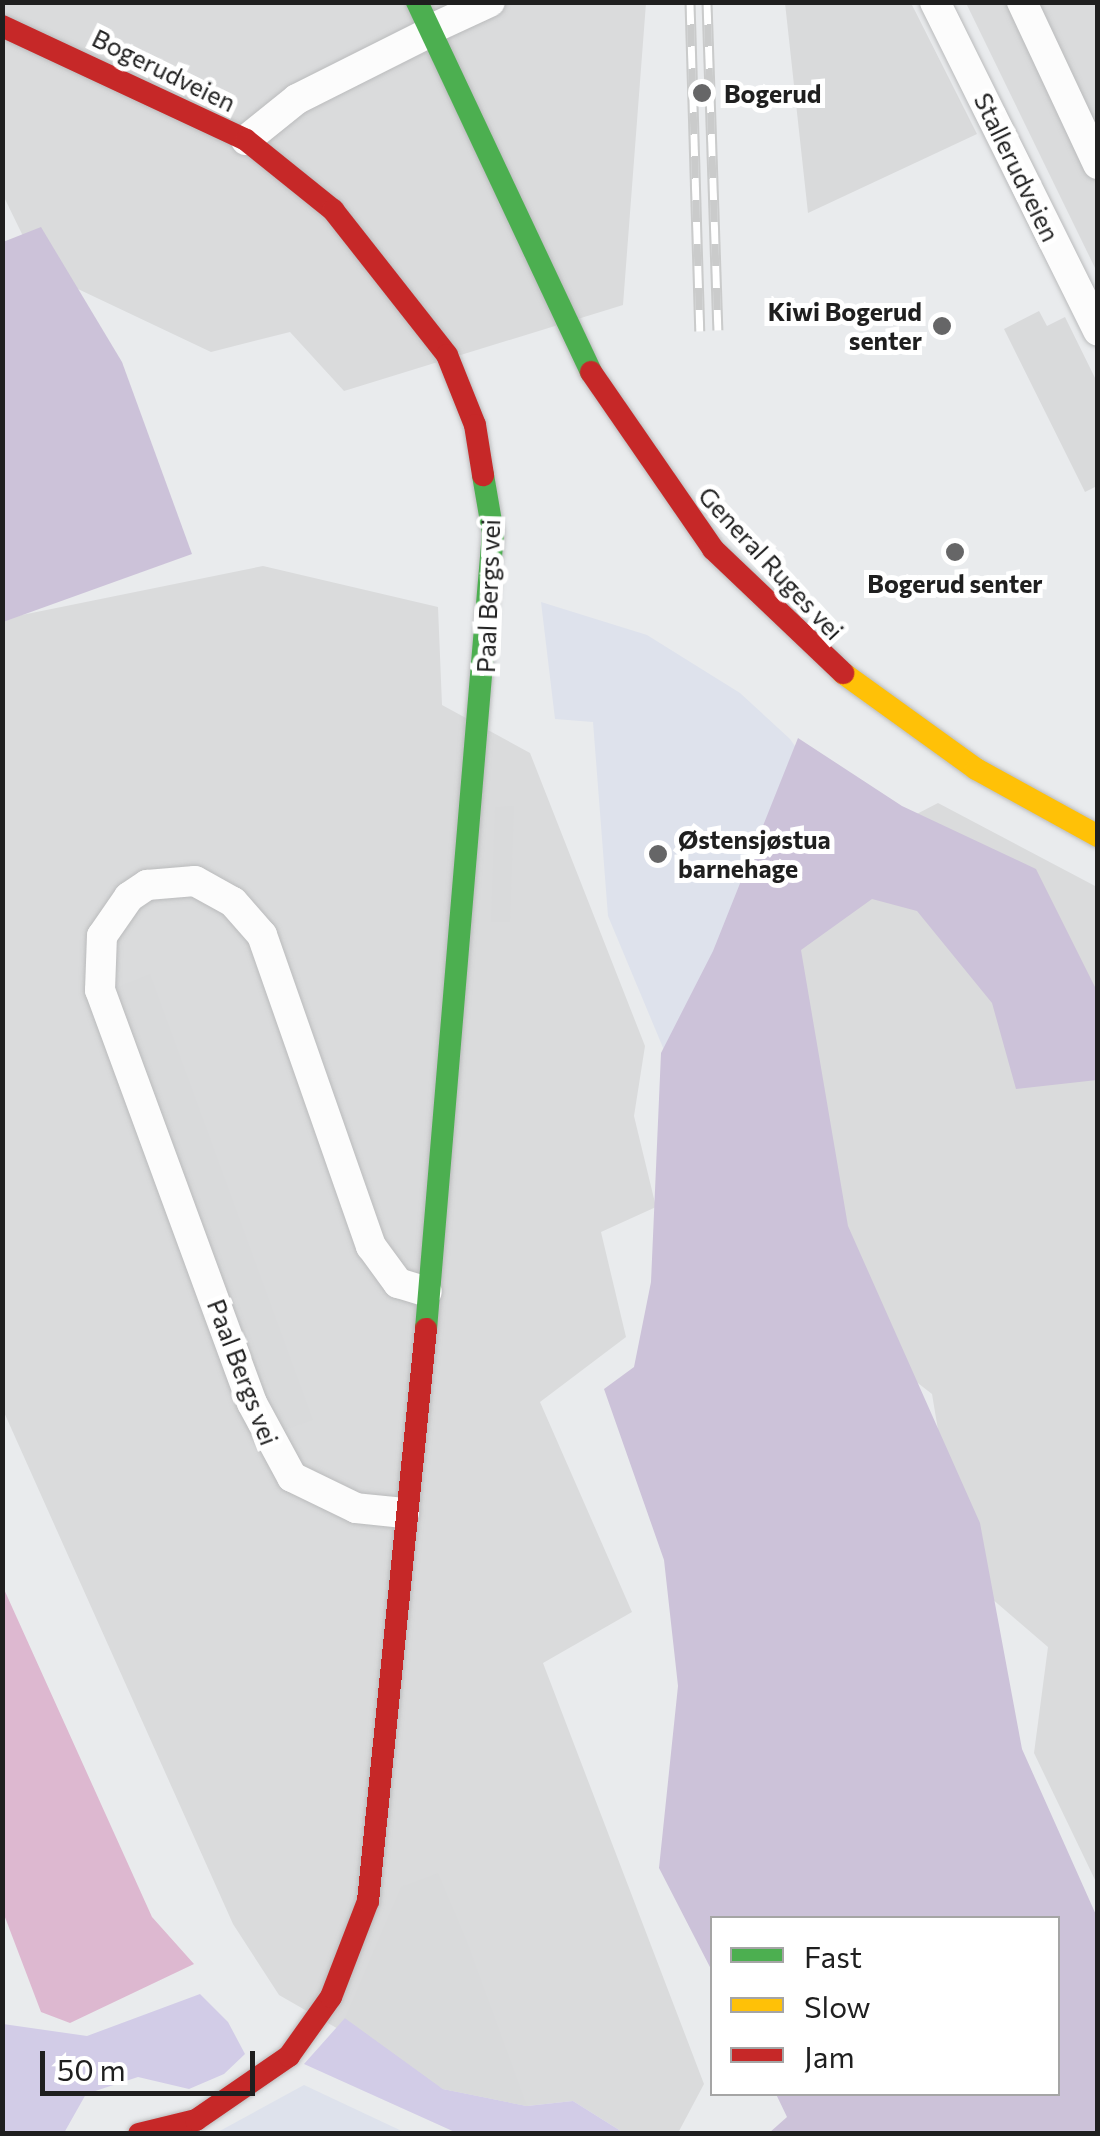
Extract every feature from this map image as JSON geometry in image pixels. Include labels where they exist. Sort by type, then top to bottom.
[{"type":"street","points":[[246,140],[297,100],[425,22],[490,2]]},
{"type":"street","name":"Stallerudveien","points":[[936,2],[1098,331]]},
{"type":"street","points":[[1022,2],[1098,164]]},
{"type":"street","name":"General Ruges vei","points":[[425,22],[596,384],[658,479],[713,549],[798,638],[876,701],[976,769],[1098,836]]},
{"type":"street","name":"Bogerudveien","points":[[2,26],[246,140]]},
{"type":"street","name":"Paal Bergs vei","points":[[138,2134],[196,2120],[289,2056],[348,1961],[360,1933],[379,1830],[404,1514],[488,652],[490,501],[475,425],[447,354],[340,216],[246,140]]},
{"type":"street","name":"Paal Bergs vei","points":[[404,1514],[356,1508],[292,1477],[252,1403],[100,990],[102,936],[129,897],[147,885],[195,881],[233,902],[262,935],[371,1246],[398,1283],[427,1292]]},
{"type":"shaded area","points":[[3,3],[646,3],[623,305],[344,391],[290,332],[211,352],[40,271],[3,195]]},
{"type":"shaded area","points":[[785,3],[911,3],[977,134],[808,213]]},
{"type":"shaded area","points":[[966,3],[1097,3],[1097,272]]},
{"type":"shaded area","points":[[41,227],[122,362],[192,554],[3,622],[3,242]]},
{"type":"shaded area","points":[[1039,311],[1047,326],[1065,317],[1097,382],[1097,486],[1085,492],[1004,329]]},
{"type":"shaded area","points":[[263,566],[438,607],[442,705],[530,753],[645,1046],[634,1116],[656,1207],[601,1232],[626,1337],[540,1402],[632,1612],[543,1663],[704,2084],[678,2133],[624,2133],[573,2101],[527,2106],[443,2089],[279,1995],[233,1924],[3,1410],[2,619]]},
{"type":"shaded area","points":[[541,602],[647,635],[740,693],[790,739],[847,821],[669,1062],[608,916],[593,722],[555,719]]},
{"type":"shaded area","points":[[798,738],[902,806],[1036,869],[1097,991],[1097,1080],[1016,1089],[992,1003],[917,911],[872,899],[801,950],[848,1226],[980,1523],[1022,1749],[1097,1917],[1097,2133],[769,2133],[787,2117],[777,2096],[1060,2096],[1060,1916],[710,1916],[710,1967],[659,1868],[678,1686],[664,1560],[604,1389],[634,1367],[651,1282],[661,1053],[713,951]]},
{"type":"shaded area","points":[[938,803],[1097,887],[1097,1884],[1034,1753],[1048,1647],[962,1573],[932,1394],[821,1308],[793,878]]},
{"type":"shaded area","points":[[514,806],[510,922],[491,922],[495,807]]},
{"type":"shaded area","points":[[150,974],[313,1420],[284,1430],[118,987]]},
{"type":"shaded area","points":[[3,1587],[152,1917],[194,1964],[70,2023],[41,2012],[3,1912]]},
{"type":"shaded area","points":[[438,1873],[527,2106],[443,2089],[345,2018],[401,1887]]},
{"type":"shaded area","points":[[200,1994],[228,2022],[245,2054],[224,2074],[189,2089],[138,2077],[86,2094],[64,2133],[3,2133],[3,2024],[87,2036]]},
{"type":"shaded area","points":[[345,2018],[443,2089],[527,2106],[573,2101],[624,2133],[457,2133],[304,2064]]},
{"type":"shaded area","points":[[304,2085],[406,2133],[216,2133]]},
{"type":"railway","points":[[690,2],[700,331]]},
{"type":"railway","points":[[707,2],[718,330]]},
{"type":"traffic: fast","points":[[417,2],[591,372]]},
{"type":"traffic: fast","points":[[426,1329],[493,533],[483,475]]},
{"type":"traffic: slow","points":[[843,673],[976,769],[1098,836]]},
{"type":"traffic: jam","points":[[2,26],[246,140],[333,210],[447,355],[475,425],[483,475]]},
{"type":"traffic: jam","points":[[591,372],[713,549],[843,673]]},
{"type":"traffic: jam","points":[[139,2134],[196,2120],[289,2056],[331,1997],[368,1901],[426,1329]]},
{"type":"place","name":"Bogerud","points":[[702,93]]},
{"type":"place","name":"Kiwi Bogerud senter","points":[[942,326]]},
{"type":"place","name":"Bogerud senter","points":[[955,552]]},
{"type":"place","name":"Østensjøstua barnehage","points":[[658,854]]}]
